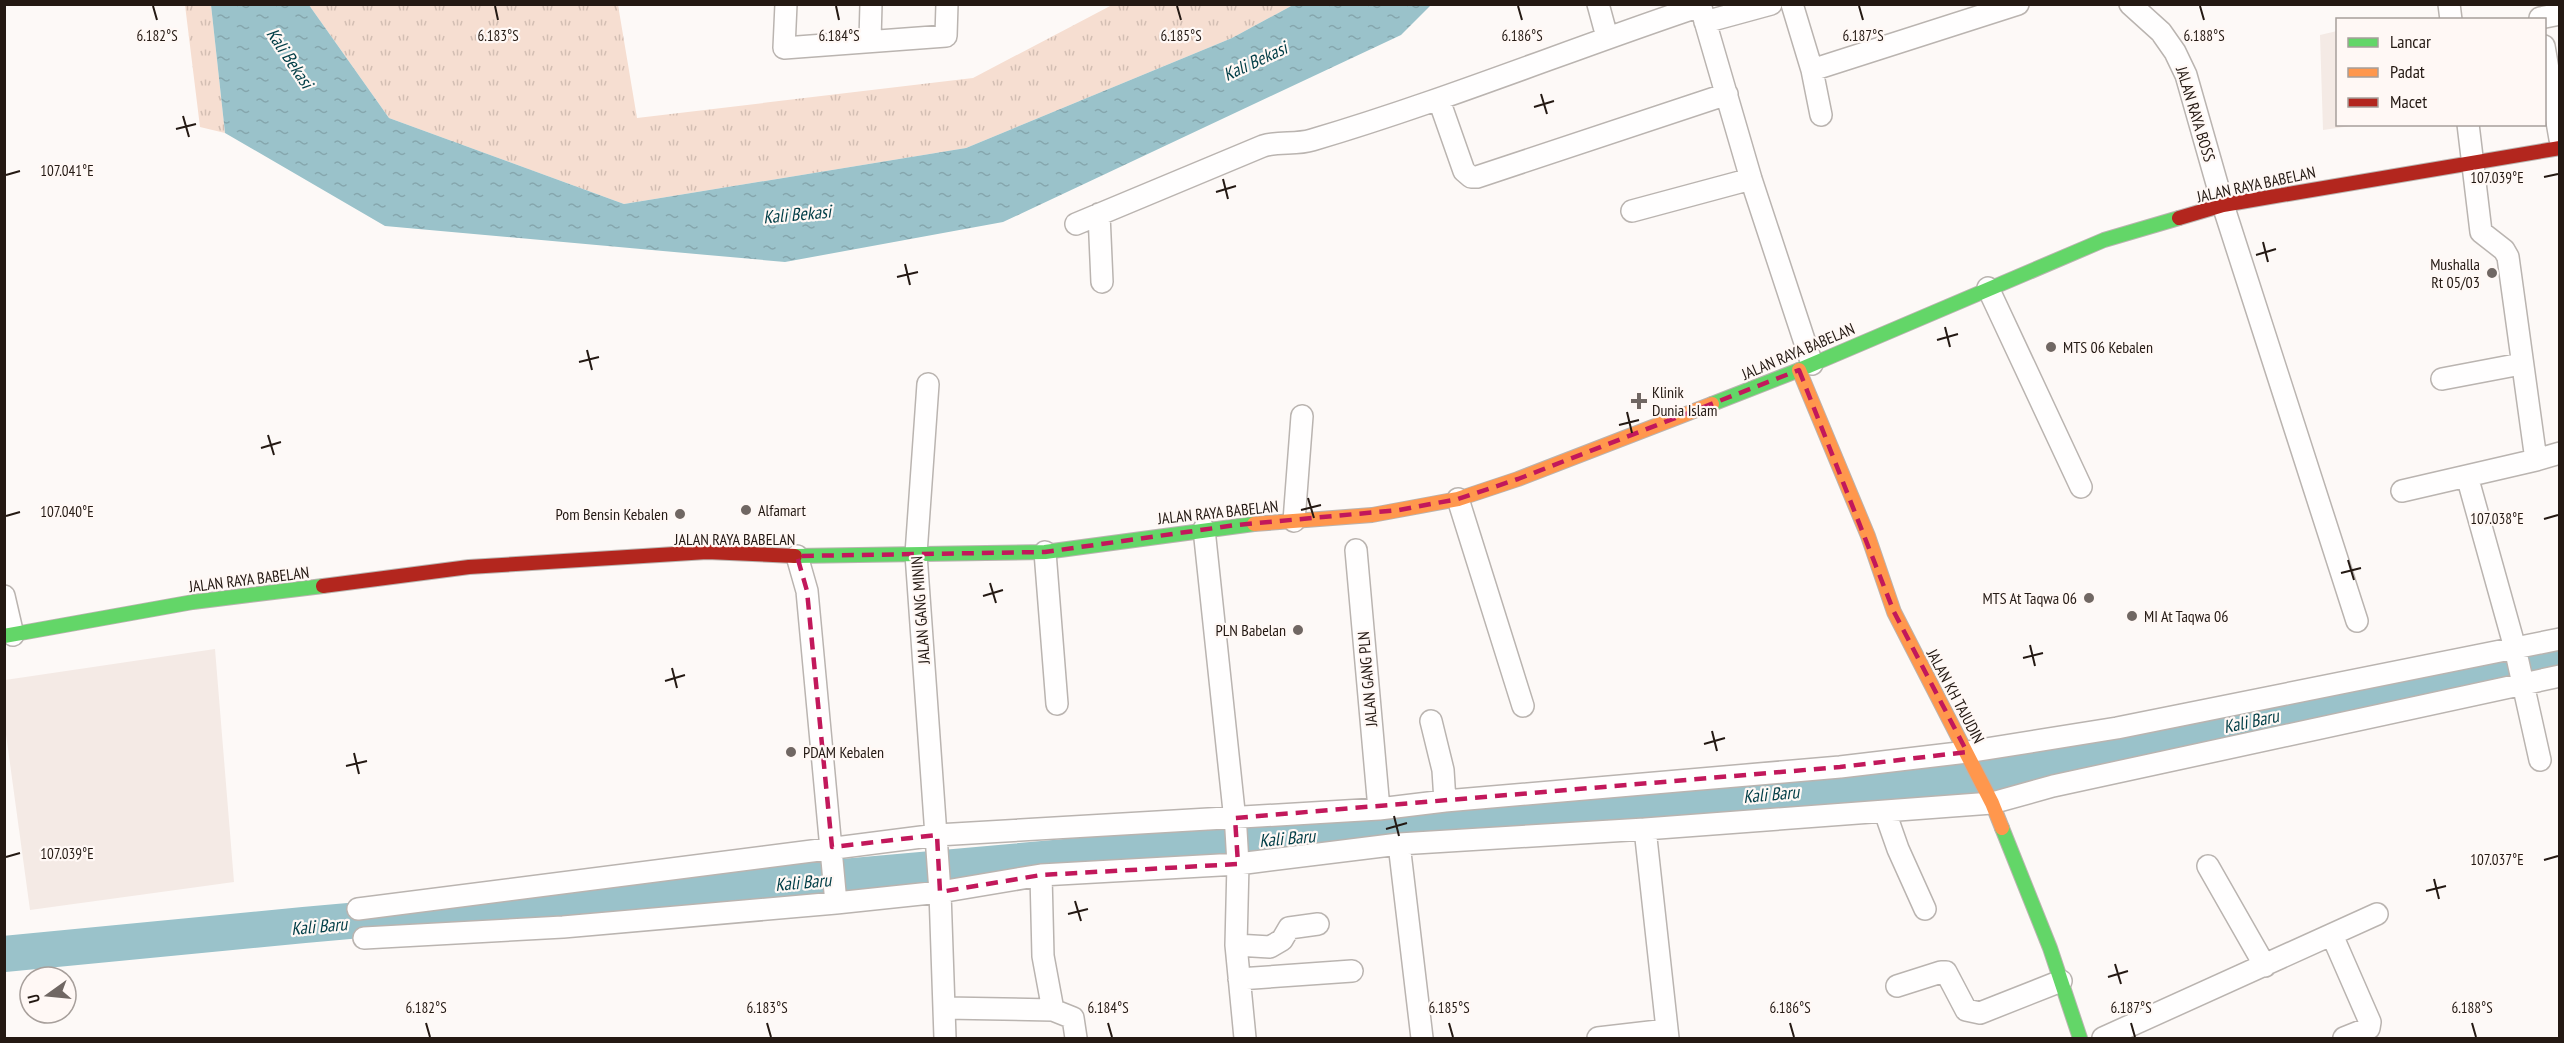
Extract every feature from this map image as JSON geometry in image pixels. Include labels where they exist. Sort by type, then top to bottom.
[{"type":"main road","name":"JALAN RAYA BABELAN","points":[[9,636],[192,602],[469,567],[707,552],[797,556],[1045,552],[1204,529],[1372,515],[1458,499],[1518,479],[1805,367],[2104,240],[2223,205],[2559,148]]},
{"type":"main road","name":"JALAN KH TAJUDIN","points":[[1805,367],[1894,612],[1988,795],[2061,981],[2080,1038]]},
{"type":"street","points":[[786,4],[784,48],[946,36],[947,4]]},
{"type":"street","points":[[870,40],[871,4]]},
{"type":"street","points":[[1598,4],[1607,37]]},
{"type":"street","points":[[1076,224],[1263,146],[1306,142],[1440,100],[1607,37],[1702,11],[1772,4]]},
{"type":"street","points":[[1792,4],[1812,70],[1821,115]]},
{"type":"street","points":[[1812,70],[2018,4]]},
{"type":"street","name":"JALAN RAYA BOSS","points":[[2130,4],[2161,32],[2179,59],[2186,75],[2223,205],[2357,621]]},
{"type":"street","points":[[1702,11],[1805,367]]},
{"type":"street","points":[[2546,58],[2558,127]]},
{"type":"street","points":[[1440,100],[1464,171],[1472,177],[1477,177],[1727,94]]},
{"type":"street","points":[[2468,126],[2481,232],[2504,250],[2508,256],[2521,364],[2536,460]]},
{"type":"street","points":[[1632,211],[1751,179]]},
{"type":"street","points":[[1099,214],[1101,282]]},
{"type":"street","points":[[1989,288],[2080,488]]},
{"type":"street","points":[[2442,379],[2521,364]]},
{"type":"street","name":"JALAN GANG MININ","points":[[928,384],[916,554],[940,886],[945,1038]]},
{"type":"street","points":[[1294,521],[1302,416]]},
{"type":"street","points":[[2402,491],[2559,453]]},
{"type":"street","points":[[2467,476],[2515,648],[2540,760]]},
{"type":"street","points":[[1458,499],[1523,706]]},
{"type":"street","points":[[1204,529],[1236,840],[1236,945],[1245,1038]]},
{"type":"street","name":"JALAN GANG PLN","points":[[1356,550],[1379,809]]},
{"type":"street","points":[[1045,552],[1057,704]]},
{"type":"street","points":[[797,556],[807,591],[836,895]]},
{"type":"street","points":[[4,596],[9,636]]},
{"type":"street","points":[[364,938],[563,927],[836,895],[1041,875],[1236,840],[1379,809],[1445,801],[1970,758],[2559,639]]},
{"type":"street","points":[[358,909],[937,841],[1236,840],[1400,844],[1645,830],[1885,812],[2052,786],[2559,676]]},
{"type":"street","points":[[1431,721],[1443,770],[1445,801]]},
{"type":"street","points":[[1885,812],[1898,849],[1925,909]]},
{"type":"street","points":[[1598,1038],[1668,1034],[1645,830]]},
{"type":"street","points":[[1400,844],[1422,1038]]},
{"type":"street","points":[[2208,866],[2265,966]]},
{"type":"street","points":[[1041,875],[1043,956],[1053,1010]]},
{"type":"street","points":[[2103,1038],[2377,914]]},
{"type":"street","points":[[1236,945],[1270,947],[1282,940],[1290,927],[1318,924]]},
{"type":"street","points":[[2332,935],[2370,1022],[2369,1028],[2343,1038]]},
{"type":"street","points":[[1239,979],[1352,970]]},
{"type":"street","points":[[1897,986],[1946,972],[1966,1010],[1980,1013],[2061,981]]},
{"type":"street","points":[[945,1008],[1053,1010],[1072,1018],[1076,1038]]},
{"type":"highlighted area","points":[[1799,370],[1894,612],[1967,752],[1840,767],[1235,818],[1238,864],[1041,875],[940,892],[937,835],[832,847],[807,591],[797,556],[1045,552],[1236,525],[1399,510],[1458,499],[1518,479]]},
{"type":"shaded area","points":[[2336,31],[2336,126],[2351,126],[2323,130],[2320,35]]},
{"type":"shaded area","points":[[215,649],[234,882],[30,910],[5,727],[5,680]]},
{"type":"green space","points":[[185,5],[211,5],[225,133],[200,127]]},
{"type":"green space","points":[[309,5],[618,5],[637,118],[973,78],[1112,5],[1293,5],[1232,38],[966,148],[624,204],[389,118]]},
{"type":"water","name":"Kali Bekasi","points":[[211,5],[309,5],[389,118],[624,204],[966,148],[1232,38],[1293,5],[1431,5],[1401,35],[1003,222],[785,262],[385,226],[225,133]]},
{"type":"waterway","name":"Kali Baru","points":[[4,954],[304,925],[2018,772],[2560,654]]},
{"type":"traffic: fast","points":[[1712,404],[1799,370],[2104,240],[2179,218]]},
{"type":"traffic: fast","points":[[795,556],[1045,552],[1254,524]]},
{"type":"traffic: fast","points":[[4,636],[193,602],[323,586]]},
{"type":"traffic: fast","points":[[2002,828],[2050,948],[2080,1038]]},
{"type":"traffic: slow","points":[[1799,370],[1868,536],[1894,612],[1992,803],[2002,828]]},
{"type":"traffic: slow","points":[[1254,524],[1372,515],[1458,499],[1518,479],[1712,404]]},
{"type":"traffic: jam","points":[[2179,218],[2223,205],[2560,148]]},
{"type":"traffic: jam","points":[[323,586],[469,567],[707,552],[795,556]]},
{"type":"place","name":"Mushalla Rt 05/03","points":[[2492,273]]},
{"type":"place","name":"MTS 06 Kebalen","points":[[2051,347]]},
{"type":"place","name":"Klinik Dunia Islam","points":[[1639,401]]},
{"type":"place","name":"Alfamart","points":[[746,510]]},
{"type":"place","name":"Pom Bensin Kebalen","points":[[680,514]]},
{"type":"place","name":"MTS At Taqwa 06","points":[[2089,598]]},
{"type":"place","name":"MI At Taqwa 06","points":[[2132,616]]},
{"type":"place","name":"PLN Babelan","points":[[1298,630]]},
{"type":"place","name":"PDAM Kebalen","points":[[791,752]]}]
